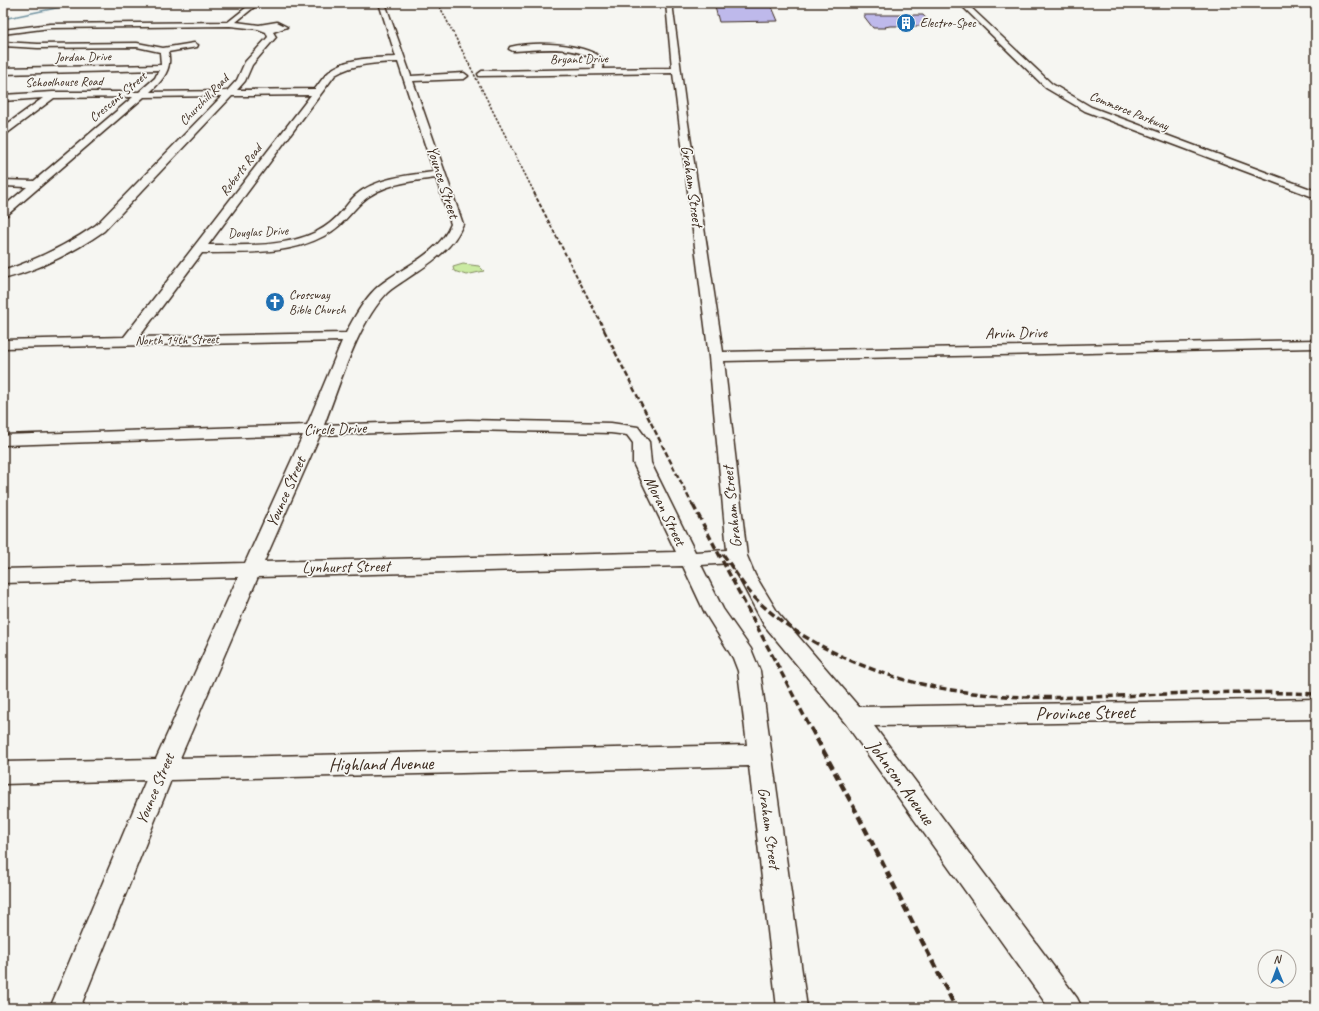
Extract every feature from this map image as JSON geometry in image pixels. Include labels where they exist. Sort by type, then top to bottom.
[{"type":"street","points":[[230,24],[256,3]]},
{"type":"street","name":"Younce Street","points":[[65,1008],[163,769],[314,429],[351,337],[362,315],[382,289],[439,251],[454,234],[458,224],[382,3]]},
{"type":"street","name":"Graham Street","points":[[669,3],[676,70],[716,357],[737,556],[688,559],[715,613],[734,640],[749,671],[792,1008]]},
{"type":"street","name":"Commerce Parkway","points":[[962,3],[1049,86],[1088,109],[1316,195]]},
{"type":"street","points":[[3,32],[50,26],[230,24],[259,26],[277,24],[283,27],[269,31],[259,26]]},
{"type":"street","name":"Churchill Road","points":[[3,275],[55,255],[80,242],[100,228],[244,77],[250,60],[271,39],[269,31]]},
{"type":"street","name":"Crescent Street","points":[[3,44],[38,46],[138,45],[163,50],[166,55],[163,73],[158,80],[3,213]]},
{"type":"street","points":[[163,50],[194,45]]},
{"type":"street","points":[[513,48],[558,48],[582,51],[593,55],[598,59],[599,72]]},
{"type":"street","name":"Roberts Road","points":[[129,341],[332,73],[342,67],[364,62],[401,59]]},
{"type":"street","name":"Jordan Drive","points":[[3,71],[132,69],[164,67]]},
{"type":"street","name":"Bryant Drive","points":[[482,74],[676,70]]},
{"type":"street","points":[[408,78],[464,76]]},
{"type":"street","name":"Schoolhouse Road","points":[[3,98],[141,94],[317,92]]},
{"type":"street","points":[[3,132],[53,96]]},
{"type":"street","name":"Douglas Drive","points":[[200,249],[280,247],[297,244],[329,229],[346,213],[351,205],[364,194],[400,181],[440,174]]},
{"type":"street","points":[[3,182],[36,184]]},
{"type":"street","name":"North 14th Street","points":[[3,344],[351,337]]},
{"type":"street","name":"Arvin Drive","points":[[716,357],[1316,344]]},
{"type":"street","name":"Circle Drive","points":[[3,440],[468,425],[610,428],[632,431],[637,436],[641,442],[642,463]]},
{"type":"street","name":"Moran Street","points":[[642,463],[688,559]]},
{"type":"street","name":"Johnson Avenue","points":[[737,556],[746,576],[771,619],[854,717],[1067,1008]]},
{"type":"street","name":"Lynhurst Street","points":[[3,576],[688,559]]},
{"type":"street","name":"Province Street","points":[[854,717],[1316,709]]},
{"type":"street","name":"Highland Avenue","points":[[3,773],[759,755]]},
{"type":"green space","points":[[463,264],[479,266],[484,271],[466,275],[454,271],[453,267]]},
{"type":"building","points":[[715,7],[772,7],[778,21],[719,22]]},
{"type":"building","name":"Electro-Spec","points":[[863,15],[923,15],[933,26],[890,26],[885,27],[886,28],[873,28]]},
{"type":"waterway","points":[[3,19],[80,3]]},
{"type":"railway","points":[[438,3],[535,194]]},
{"type":"railway","points":[[534,193],[605,331]]},
{"type":"railway","points":[[604,330],[693,506]]},
{"type":"railway","points":[[693,505],[811,729]]},
{"type":"railway","points":[[723,554],[753,596],[790,627],[831,651],[874,670],[918,683],[961,692],[1006,696],[1095,697],[1219,692],[1316,694]]},
{"type":"railway","points":[[811,728],[859,817],[956,1008]]},
{"type":"place","name":"Electro-Spec","points":[[906,23]]},
{"type":"place","name":"Crossway Bible Church","points":[[275,302]]}]
